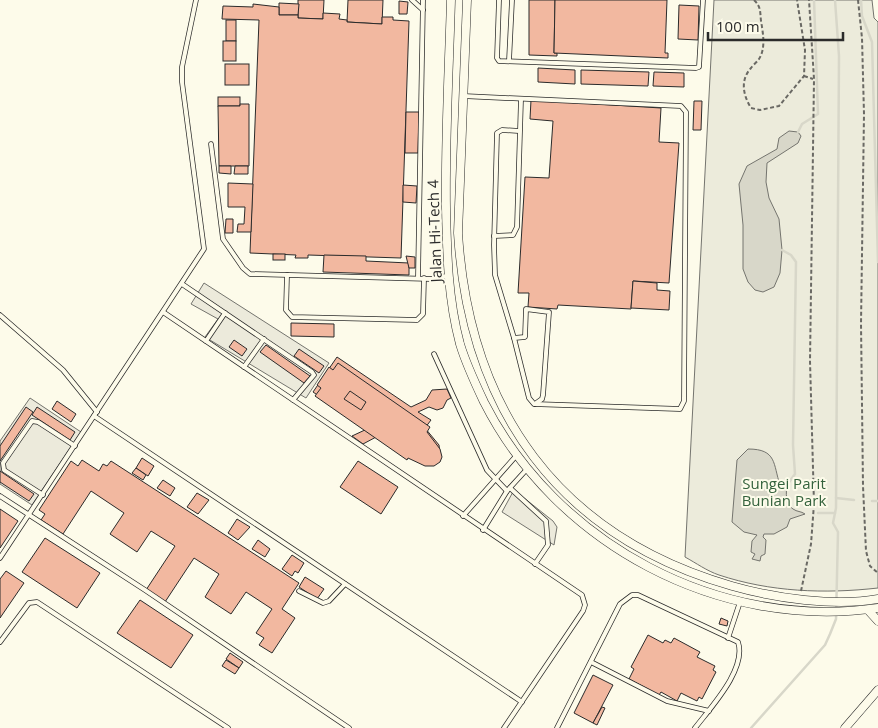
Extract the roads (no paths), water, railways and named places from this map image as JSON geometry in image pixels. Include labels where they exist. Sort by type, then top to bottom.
[{"type":"street","name":"Jalan Hi-Tech 4","points":[[451,0],[446,177],[447,276],[460,345],[474,381],[493,419],[516,456],[559,504],[588,529],[626,555],[662,575],[740,602],[770,607],[812,610],[863,610],[878,608]]},
{"type":"street","name":"Jalan Hi-Tech 4","points":[[467,0],[458,233],[460,269],[466,307],[485,372],[503,413],[527,449],[547,474],[576,503],[614,532],[646,552],[676,566],[757,593],[853,602],[878,599]]},
{"type":"street","points":[[863,610],[878,621]]},
{"type":"street","points":[[845,728],[878,690]]},
{"type":"lane","points":[[0,558],[204,249],[182,82],[182,68],[196,0]]},
{"type":"lane","points":[[412,0],[423,10]]},
{"type":"lane","points":[[418,278],[423,0]]},
{"type":"lane","points":[[499,0],[497,58],[509,61],[696,68],[699,67],[703,0]]},
{"type":"lane","points":[[509,61],[512,0]]},
{"type":"lane","points":[[463,96],[681,106],[686,112],[682,406],[676,410],[534,404]]},
{"type":"lane","points":[[494,236],[513,235],[517,227],[520,99]]},
{"type":"lane","points":[[519,131],[502,130],[497,134],[494,236],[495,275],[514,338],[526,390],[534,404]]},
{"type":"lane","points":[[211,144],[224,239],[243,268],[250,274],[418,278],[447,276]]},
{"type":"lane","points":[[287,275],[286,310],[292,317],[416,320],[423,314],[424,278]]},
{"type":"lane","points":[[182,284],[314,374],[293,400]]},
{"type":"lane","points":[[514,338],[525,337],[526,309],[549,312],[543,395],[540,401],[534,404]]},
{"type":"lane","points":[[163,312],[483,530],[582,595],[585,605],[583,611],[504,728]]},
{"type":"lane","points":[[206,341],[225,313]]},
{"type":"lane","points":[[0,314],[63,370],[97,412]]},
{"type":"lane","points":[[244,367],[264,339]]},
{"type":"lane","points":[[434,354],[487,470],[494,479],[546,521],[548,545],[535,564]]},
{"type":"lane","points":[[94,416],[522,702]]},
{"type":"lane","points":[[43,494],[4,470],[3,463],[32,421],[38,422],[74,446]]},
{"type":"lane","points":[[463,516],[516,456]]},
{"type":"lane","points":[[483,530],[508,490],[527,469]]},
{"type":"lane","points":[[0,496],[145,590],[349,728]]},
{"type":"lane","points":[[299,591],[323,603],[329,601],[345,584]]},
{"type":"lane","points":[[557,728],[620,604],[632,595],[638,595],[738,642],[741,650],[740,659],[718,700],[696,728]]},
{"type":"lane","points":[[0,642],[21,611],[29,603],[37,602],[228,728]]},
{"type":"lane","points":[[728,638],[740,602]]},
{"type":"lane","points":[[590,662],[661,698],[709,711]]},
{"type":"waterway","points":[[798,132],[802,124],[818,114],[814,0]]},
{"type":"waterway","points":[[751,728],[825,645],[836,619],[838,532],[833,523],[836,508],[839,56],[835,0]]},
{"type":"waterway","points":[[861,0],[862,16],[872,42],[878,262]]},
{"type":"waterway","points":[[782,250],[791,255],[796,262],[793,445],[795,474],[787,485]]},
{"type":"waterway","points":[[836,498],[854,500]]},
{"type":"waterway","points":[[872,501],[878,501]]},
{"type":"waterway","points":[[818,513],[835,513]]},
{"type":"park label","name":"Sungei Parit Bunian Park","points":[[784,492]]}]
